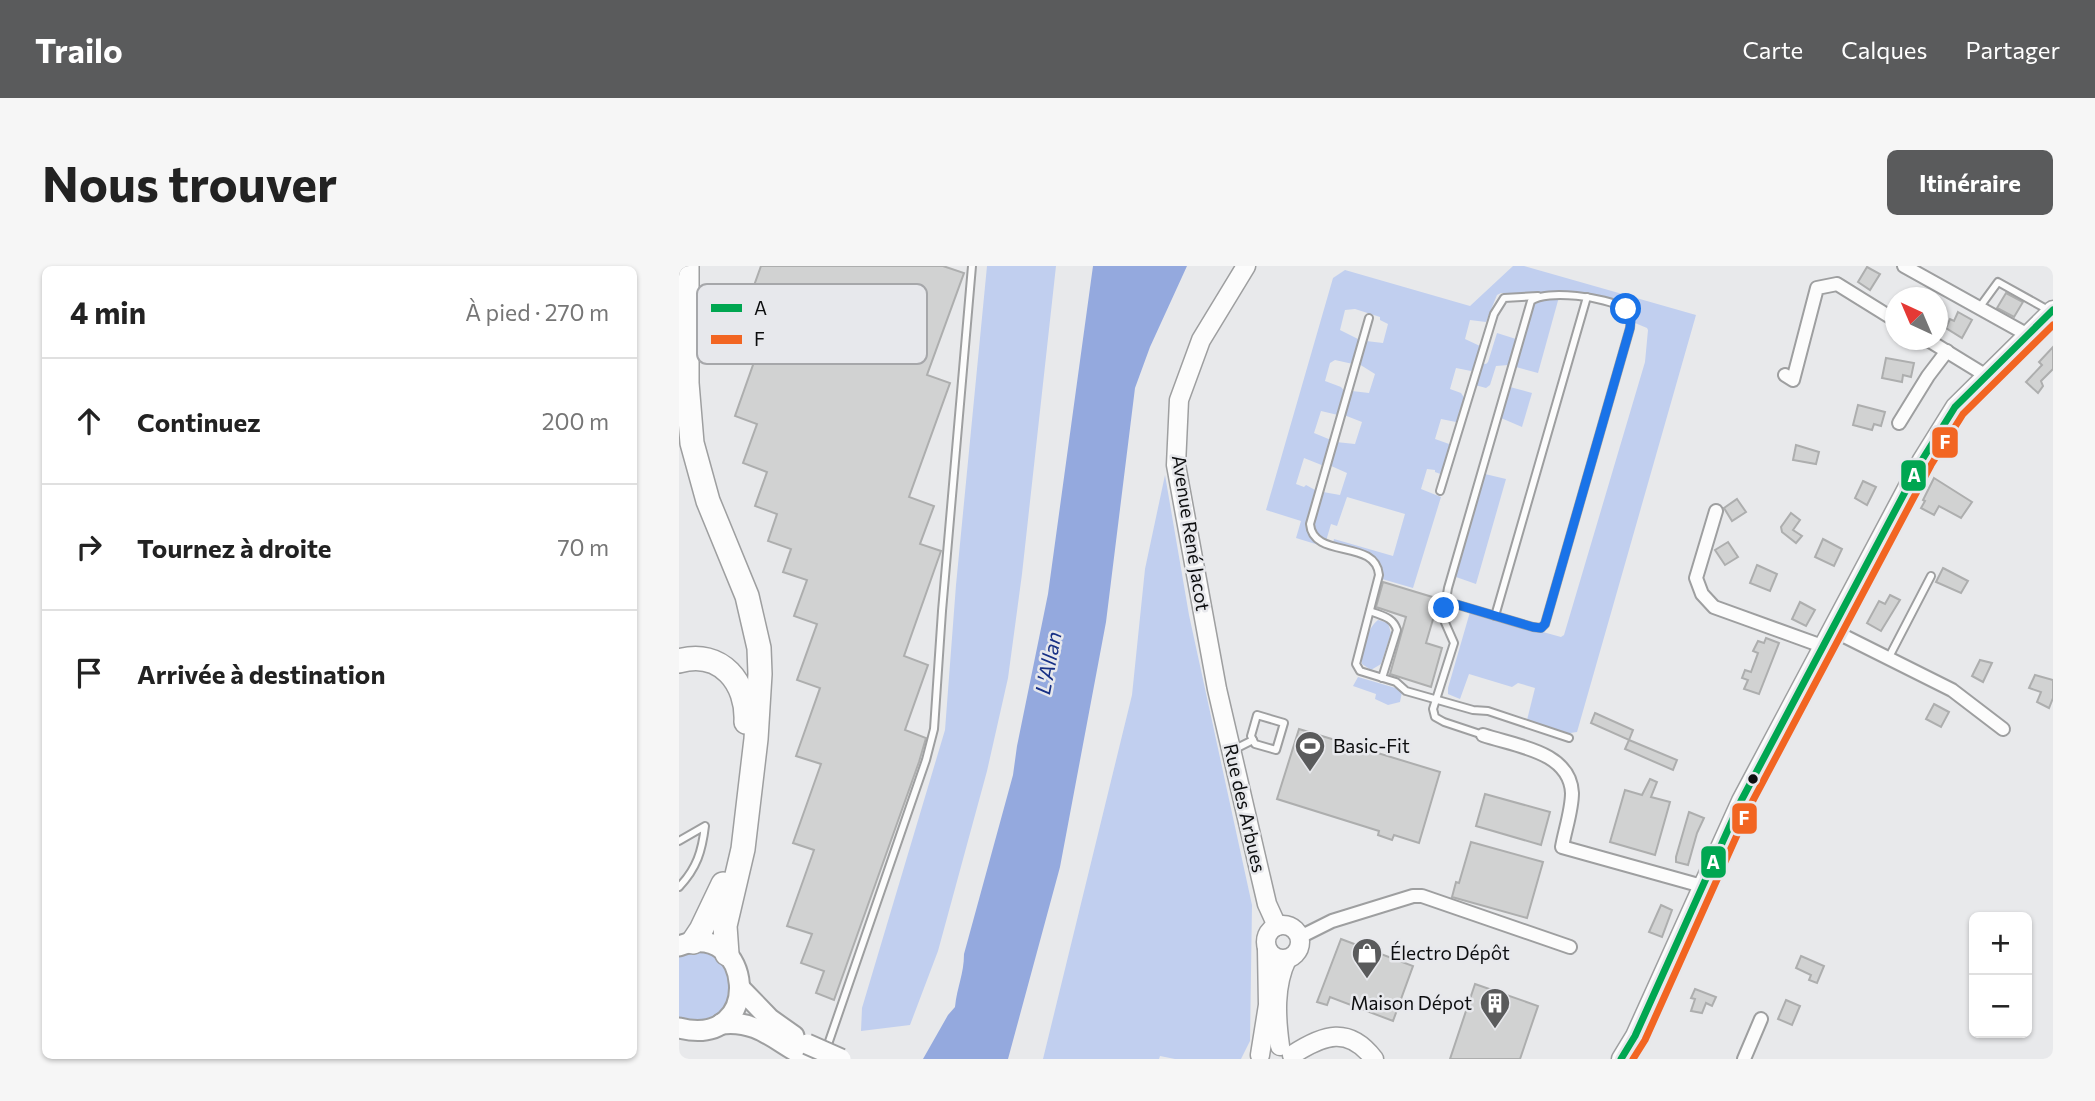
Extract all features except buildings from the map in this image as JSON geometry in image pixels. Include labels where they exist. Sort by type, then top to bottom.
[{"type":"highway","points":[[679,293],[682,266]]},
{"type":"highway","points":[[687,266],[687,383],[692,443],[708,501],[747,596],[758,649],[758,706],[754,753],[743,849],[725,926],[727,954]]},
{"type":"highway","points":[[679,661],[701,659],[723,668],[740,685],[747,710],[734,846],[716,900],[686,944]]},
{"type":"main road","name":"Avenue René Jacot","points":[[1217,689],[1176,465],[1179,400],[1201,340],[1247,266]]},
{"type":"main road","points":[[1621,1059],[1635,1036],[1741,801],[1922,460],[1955,407],[2052,311]]},
{"type":"main road","name":"Rue des Arbues","points":[[1217,689],[1267,904],[1277,926]]},
{"type":"main road","points":[[1260,1057],[1268,1005],[1266,944],[1268,933],[1277,926],[1290,927],[1300,937],[1297,953],[1287,959],[1276,958],[1267,949]]},
{"type":"main road","points":[[686,944],[705,943],[727,954],[735,964],[740,976],[738,1003],[731,1015],[721,1024]]},
{"type":"main road","points":[[1287,959],[1279,983],[1277,1006],[1288,1053]]},
{"type":"main road","points":[[741,989],[806,1053]]},
{"type":"main road","points":[[679,1028],[693,1031],[736,1022],[748,1024],[806,1053],[841,1059]]},
{"type":"main road","points":[[1260,1057],[1269,1047],[1288,1053],[1327,1038],[1340,1037],[1353,1038],[1363,1045],[1374,1059]]},
{"type":"street","points":[[1904,266],[2028,335]]},
{"type":"street","points":[[1785,375],[1793,380],[1817,288],[1837,284],[1885,314]]},
{"type":"street","points":[[1899,423],[1947,351],[1985,375]]},
{"type":"street","points":[[1716,511],[1696,578],[1702,594],[1714,607],[1822,646]]},
{"type":"street","points":[[1832,630],[1952,690],[2003,729]]},
{"type":"street","points":[[1483,735],[1549,757],[1562,766],[1568,776],[1572,794],[1562,846],[1702,886]]},
{"type":"street","points":[[1300,937],[1332,921],[1413,896],[1422,896],[1570,947]]},
{"type":"street","points":[[1744,1059],[1761,1019]]},
{"type":"lane","points":[[823,1059],[935,729],[942,611],[972,266]]},
{"type":"lane","points":[[1979,308],[1998,282],[2052,311]]},
{"type":"lane","points":[[1483,735],[1435,717],[1433,709],[1454,643],[1443,618],[1445,601],[1531,301],[1540,296]]},
{"type":"lane","points":[[1495,616],[1587,297]]},
{"type":"lane","points":[[1440,491],[1499,302],[1504,298],[1587,297],[1626,309],[1631,320],[1630,328],[1545,624],[1541,628],[1445,601]]},
{"type":"lane","points":[[1369,317],[1310,524],[1311,532],[1320,542],[1372,557],[1377,562],[1379,575],[1356,664],[1360,671],[1396,682],[1406,691],[1473,710],[1489,711],[1569,738]]},
{"type":"lane","points":[[1889,657],[1931,576]]},
{"type":"lane","points":[[1370,611],[1390,618],[1397,630],[1382,678]]},
{"type":"lane","points":[[1257,715],[1284,723],[1276,750],[1255,744],[1253,740],[1251,736],[1257,715]]},
{"type":"lane","points":[[1231,751],[1253,740]]},
{"type":"lane","points":[[679,841],[705,826],[702,852],[692,873],[679,887]]},
{"type":"shaded area","points":[[987,266],[1056,266],[1008,678],[987,771],[938,951],[910,1025],[861,1031],[862,1008],[945,730],[956,585]]},
{"type":"shaded area","points":[[1513,266],[1524,266],[1696,315],[1577,732],[1563,734],[1527,720],[1535,688],[1518,683],[1512,687],[1469,674],[1460,699],[1448,694],[1448,688],[1470,612],[1561,637],[1564,635],[1645,362],[1648,330],[1635,323],[1637,308],[1585,293],[1501,293],[1497,295],[1486,322],[1470,320],[1465,339],[1480,346],[1474,369],[1471,371],[1456,368],[1450,389],[1461,393],[1465,399],[1458,420],[1456,422],[1441,419],[1435,439],[1452,445],[1443,475],[1427,469],[1421,489],[1441,497],[1413,588],[1382,579],[1380,562],[1367,552],[1333,543],[1334,539],[1393,556],[1405,514],[1347,497],[1337,526],[1331,524],[1326,541],[1314,530],[1323,492],[1340,495],[1347,473],[1329,465],[1336,442],[1355,444],[1362,422],[1344,415],[1352,391],[1369,393],[1375,374],[1359,364],[1366,341],[1383,343],[1388,324],[1380,320],[1380,317],[1355,309],[1345,310],[1340,330],[1360,340],[1353,364],[1335,360],[1330,363],[1325,381],[1341,387],[1345,392],[1338,415],[1321,411],[1314,433],[1331,440],[1324,466],[1304,458],[1296,484],[1304,487],[1306,485],[1317,491],[1309,528],[1315,540],[1322,546],[1296,538],[1301,521],[1266,510],[1333,278],[1345,270],[1470,306]]},
{"type":"shaded area","points":[[1559,297],[1538,373],[1516,367],[1534,304],[1545,298]]},
{"type":"shaded area","points":[[1497,333],[1516,339],[1508,365],[1496,366],[1490,385],[1486,388],[1475,385],[1481,363],[1488,362]]},
{"type":"shaded area","points":[[1510,387],[1532,393],[1522,427],[1501,418]]},
{"type":"shaded area","points":[[1485,474],[1506,479],[1476,584],[1456,577]]},
{"type":"shaded area","points":[[1165,475],[1189,615],[1252,905],[1250,1041],[1241,1059],[1175,1059],[1160,1056],[1159,1059],[1043,1059],[1132,695],[1145,569]]},
{"type":"shaded area","points":[[1378,620],[1388,623],[1391,633],[1381,664],[1371,670],[1362,664],[1363,653],[1368,634]]},
{"type":"shaded area","points":[[1358,677],[1399,689],[1402,692],[1400,702],[1388,705],[1375,699],[1376,694],[1353,686]]},
{"type":"shaded area","points":[[701,951],[716,957],[729,971],[730,998],[721,1013],[706,1023],[679,1020],[679,955]]},
{"type":"water","name":"L'Allan","points":[[1093,266],[1187,266],[1150,347],[1135,388],[1106,622],[1060,867],[1008,1059],[923,1059],[955,1007],[964,954],[1013,775],[1048,594]]},
{"type":"transit line","name":"A","points":[[1621,1059],[1635,1036],[1741,801],[1922,460],[1955,407],[2053,310]]},
{"type":"transit line","name":"F","points":[[1633,1059],[1645,1040],[1750,806],[1931,465],[1963,414],[2053,325]]},
{"type":"place","name":"Basic-Fit","points":[[1310,773]]},
{"type":"place","name":"Électro Dépôt","points":[[1367,980]]},
{"type":"place","name":"Maison Dépot","points":[[1495,1030]]},
{"type":"route","points":[[1444,608],[1445,601],[1533,627],[1541,628],[1545,624],[1630,328],[1631,320],[1626,309]]}]
